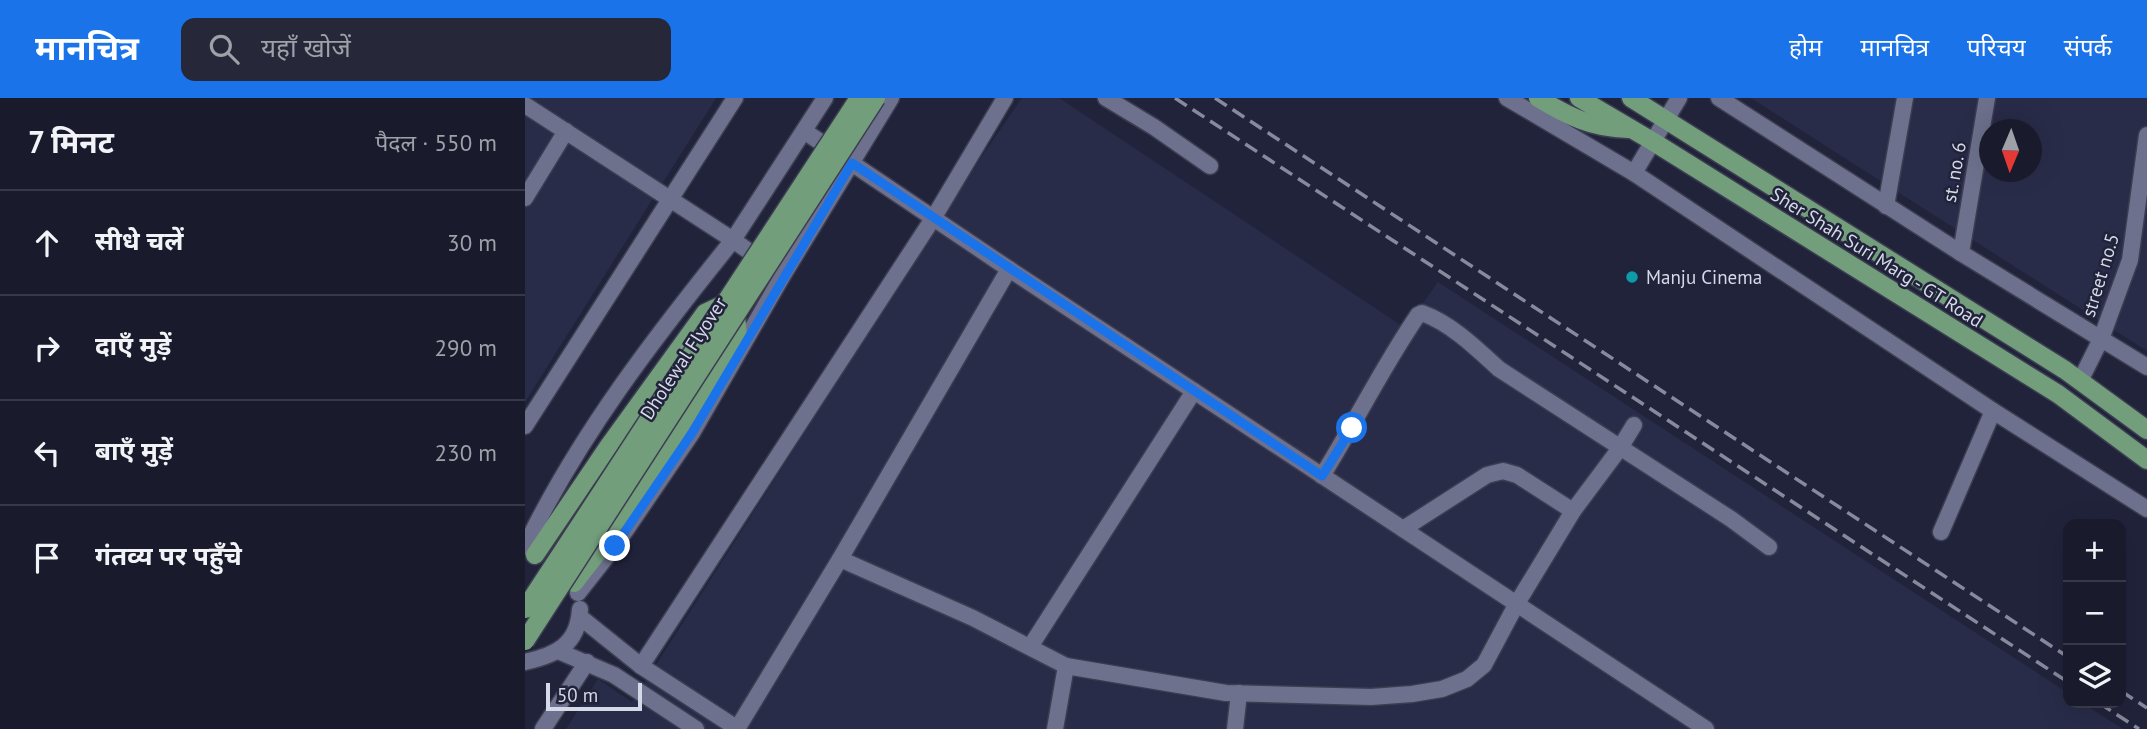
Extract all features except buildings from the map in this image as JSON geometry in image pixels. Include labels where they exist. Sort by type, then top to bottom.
[{"type":"main road","name":"Dholewal Flyover","points":[[525,641],[859,98]]},
{"type":"main road","name":"Dholewal Flyover","points":[[525,609],[876,98]]},
{"type":"main road","points":[[1538,98],[1571,118],[1609,129],[1632,129]]},
{"type":"main road","name":"Sher Shah Suri Marg - GT Road","points":[[1579,98],[1653,141],[2059,394],[2147,460]]},
{"type":"main road","name":"Sher Shah Suri Marg - GT Road","points":[[1630,98],[1667,118],[2080,381],[2147,429]]},
{"type":"main road","points":[[529,552],[567,505],[705,313],[729,311],[738,335],[576,588]]},
{"type":"street","points":[[525,426],[735,98]]},
{"type":"street","points":[[525,662],[558,651],[568,642],[580,617],[576,588],[564,570],[551,560],[529,552],[551,495],[610,401],[670,319],[733,240],[825,98]]},
{"type":"street","points":[[576,588],[615,546],[692,433],[783,275],[891,98]]},
{"type":"street","points":[[641,666],[934,217],[1005,98]]},
{"type":"street","points":[[1106,98],[1210,166]]},
{"type":"street","points":[[1507,98],[1634,173],[1993,411],[2147,509]]},
{"type":"street","points":[[1634,173],[1679,98]]},
{"type":"street","points":[[1719,98],[1886,206],[2147,367]]},
{"type":"street","points":[[1886,206],[1905,98]]},
{"type":"street","name":"st. no. 6","points":[[1961,253],[1987,98]]},
{"type":"street","points":[[525,105],[783,275]]},
{"type":"street","points":[[525,198],[566,131]]},
{"type":"street","points":[[804,131],[1516,605],[1680,722],[1706,729]]},
{"type":"street","name":"street no.5","points":[[2080,381],[2101,339],[2130,260],[2147,135]]},
{"type":"street","points":[[580,617],[641,666],[737,729],[840,559],[1009,269]]},
{"type":"street","points":[[1322,476],[1394,351],[1422,313],[1465,338],[1499,369],[1731,519],[1769,547]]},
{"type":"street","points":[[1030,647],[1194,391]]},
{"type":"street","points":[[1941,532],[1993,411]]},
{"type":"street","points":[[840,559],[973,618],[1066,666],[1239,693],[1371,696],[1412,694],[1442,688],[1467,679],[1484,665],[1516,605],[1573,511],[1634,425]]},
{"type":"street","points":[[1403,529],[1487,475],[1503,471],[1517,475],[1573,511]]},
{"type":"street","points":[[558,651],[614,675],[696,729]]},
{"type":"street","points":[[543,729],[587,662]]},
{"type":"street","points":[[1055,729],[1066,666]]},
{"type":"street","points":[[1235,729],[1239,693]]},
{"type":"shaded area","points":[[525,98],[716,98],[525,402]]},
{"type":"shaded area","points":[[1022,98],[1059,98],[1405,328],[1438,282],[2063,690],[2063,708],[2090,708],[2123,729],[566,729],[598,679],[632,702],[980,159]]},
{"type":"shaded area","points":[[1751,98],[2147,98],[2147,351]]},
{"type":"railway","points":[[1175,98],[2063,679]]},
{"type":"railway","points":[[1215,98],[2063,654]]},
{"type":"railway","points":[[2126,694],[2147,708]]},
{"type":"railway","points":[[2107,708],[2139,729]]},
{"type":"place","name":"Manju Cinema","points":[[1632,277]]},
{"type":"route","points":[[615,546],[692,433],[762,316],[783,275],[852,163],[1322,476],[1352,428]]}]
